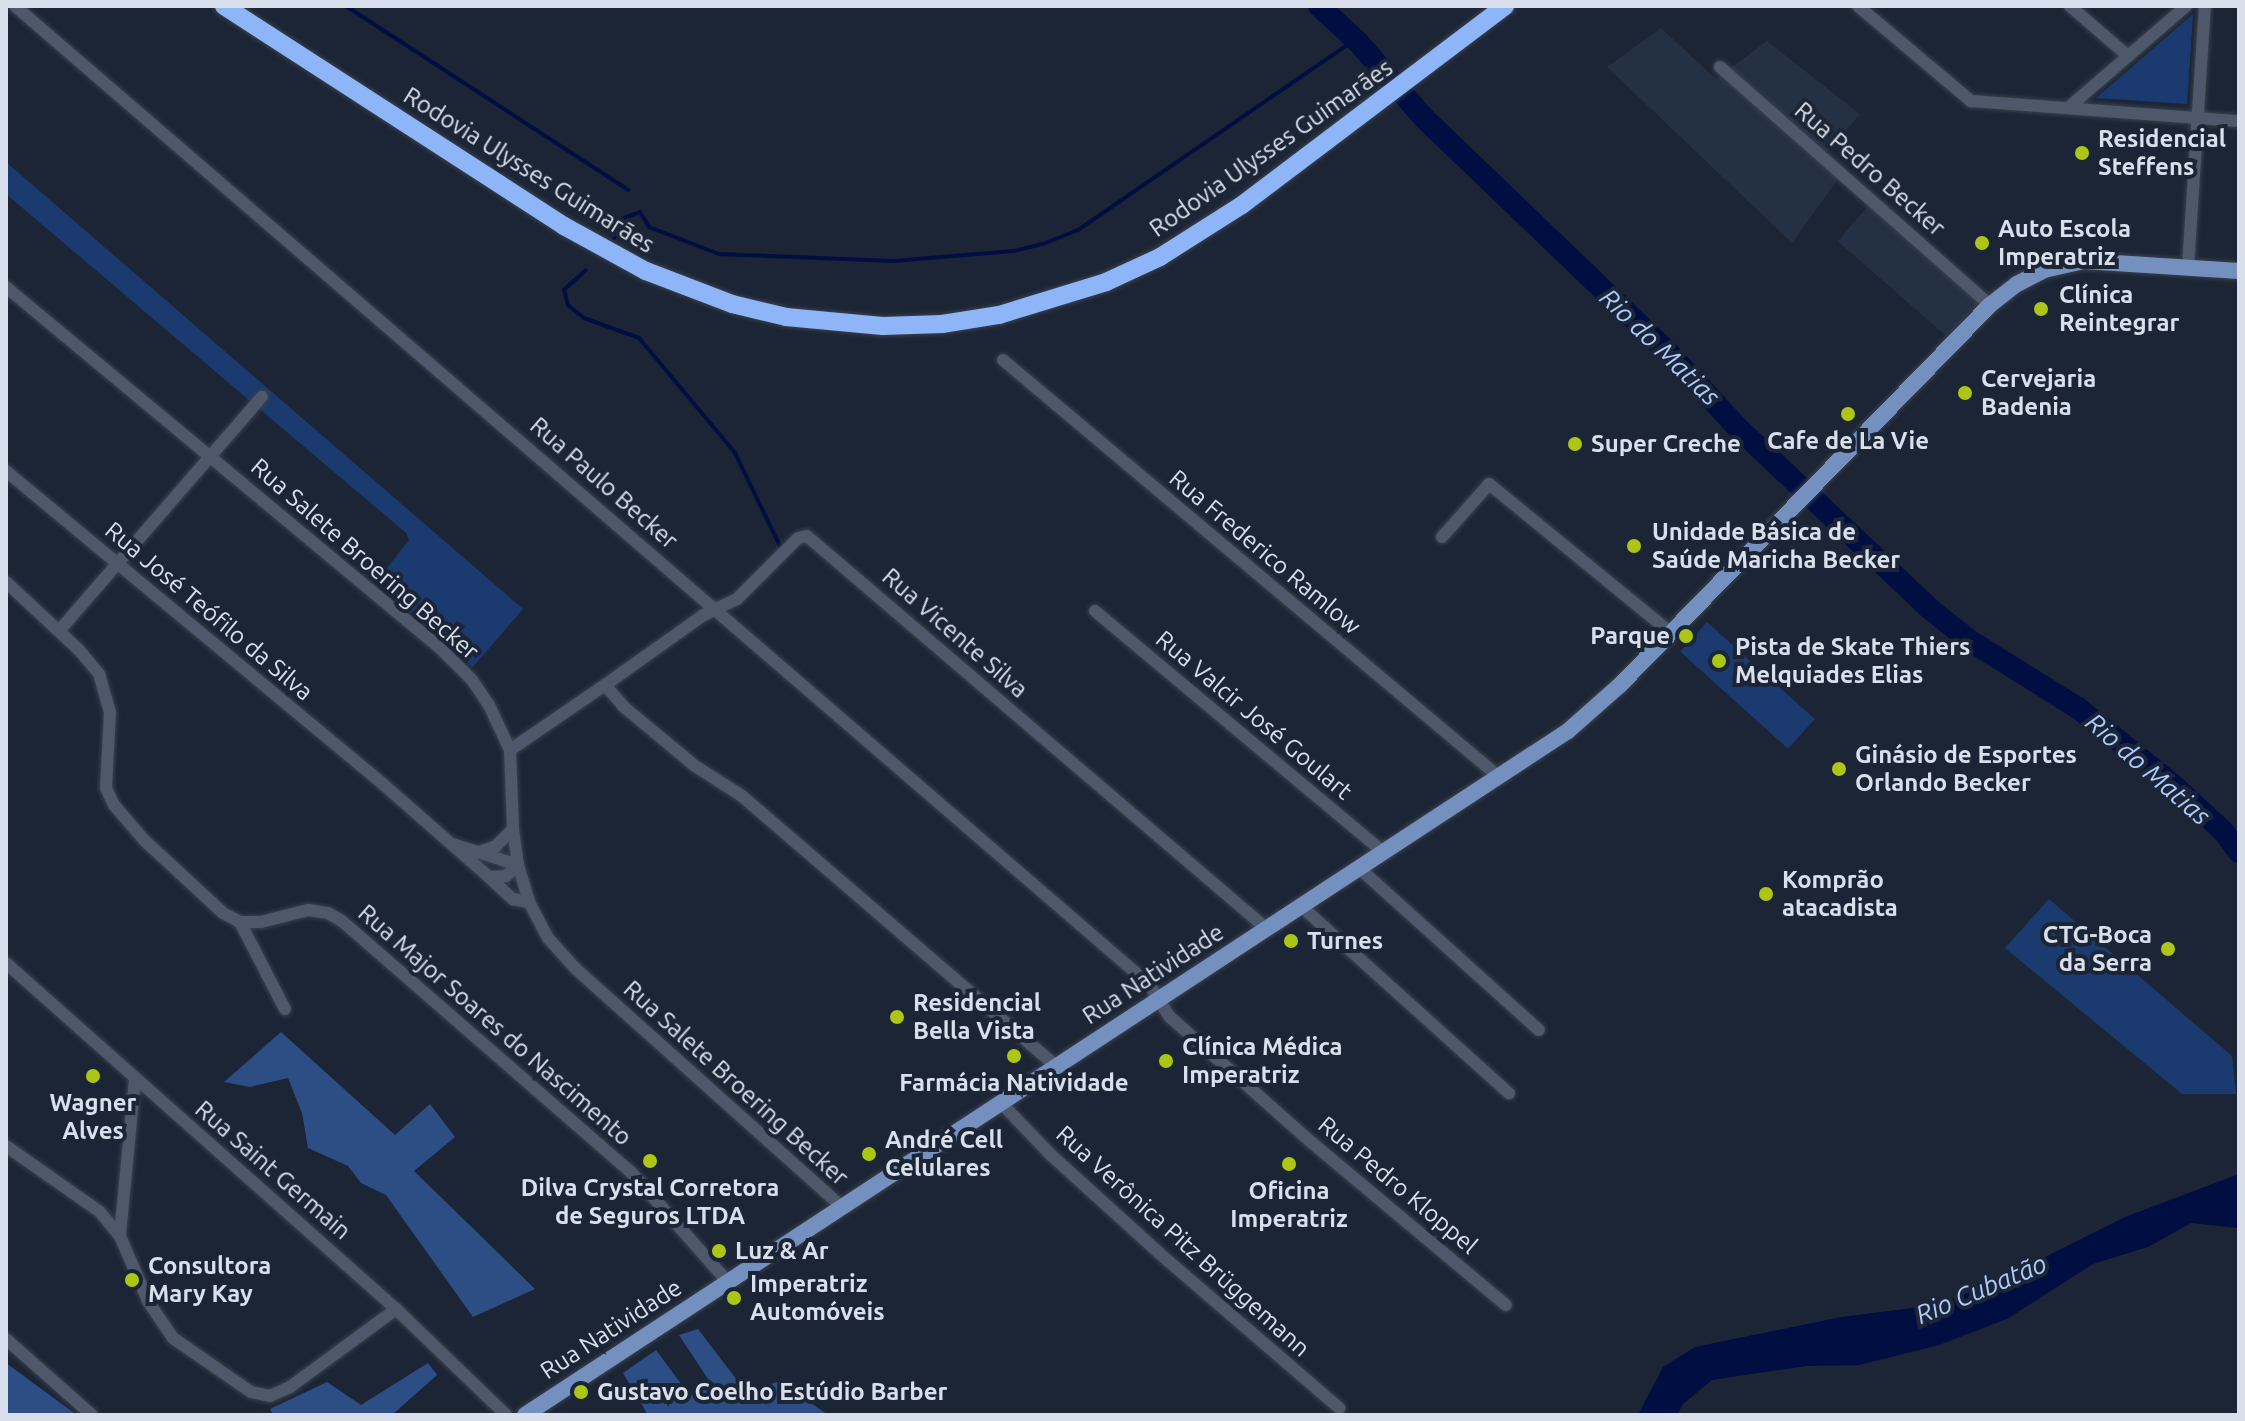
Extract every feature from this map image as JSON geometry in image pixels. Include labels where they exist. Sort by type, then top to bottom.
[{"type":"highway","name":"Rodovia Ulysses Guimarães","points":[[224,6],[602,248],[646,271],[732,304],[833,323],[883,326],[942,324],[999,315],[1106,282],[1160,257],[1207,228],[1364,114],[1505,6]]},
{"type":"main road","name":"Rua Natividade","points":[[525,1415],[1384,853],[1595,709],[1990,305],[2029,276],[2063,265],[2099,261],[2239,271]]},
{"type":"street","name":"Rua Paulo Becker","points":[[15,6],[717,609],[1149,984],[1159,999]]},
{"type":"street","points":[[1858,6],[1971,101],[2239,121]]},
{"type":"street","points":[[2070,6],[2128,56]]},
{"type":"street","points":[[2068,108],[2186,6]]},
{"type":"street","points":[[2188,267],[2205,6]]},
{"type":"street","name":"Rua Pedro Becker","points":[[1720,67],[1990,305]]},
{"type":"street","name":"Rua Salete Broering Becker","points":[[6,287],[456,663],[489,705],[510,750],[513,829],[518,865],[529,902],[548,938],[576,969],[842,1207]]},
{"type":"street","name":"Rua Frederico Ramlow","points":[[1003,360],[1499,777]]},
{"type":"street","points":[[59,631],[262,397]]},
{"type":"street","name":"Rua José Teófilo da Silva","points":[[6,471],[384,785],[513,899],[529,902]]},
{"type":"street","points":[[1442,537],[1489,484],[1671,633]]},
{"type":"street","name":"Rua Vicente Silva","points":[[510,750],[717,609],[737,599],[798,538],[807,536],[1267,929]]},
{"type":"street","points":[[6,582],[92,663],[107,692],[110,712],[106,788],[114,805],[144,840],[223,913],[240,922],[285,1009]]},
{"type":"street","name":"Rua Valcir José Goulart","points":[[1095,611],[1384,853]]},
{"type":"street","points":[[605,685],[624,707],[695,766],[727,785],[757,809],[1056,1066]]},
{"type":"street","points":[[476,853],[495,847],[513,829]]},
{"type":"street","points":[[453,844],[518,865]]},
{"type":"street","points":[[489,877],[506,876],[518,865]]},
{"type":"street","points":[[1359,868],[1539,1030]]},
{"type":"street","points":[[1301,906],[1509,1093]]},
{"type":"street","name":"Rua Major Soares do Nascimento","points":[[240,922],[261,922],[308,910],[328,913],[342,921],[630,1171],[727,1281]]},
{"type":"street","name":"Rua Saint Germain","points":[[6,963],[396,1309],[506,1415]]},
{"type":"street","name":"Rua Pedro Kloppel","points":[[1159,999],[1170,1017],[1276,1111],[1506,1305]]},
{"type":"street","points":[[120,1236],[135,1079]]},
{"type":"street","name":"Rua Verônica Pitz Brüggemann","points":[[1001,1103],[1050,1154],[1159,1253],[1339,1408]]},
{"type":"street","points":[[6,1146],[99,1211],[120,1236],[148,1301],[169,1334],[261,1396],[275,1395],[290,1387],[396,1309]]},
{"type":"street","points":[[6,1339],[92,1415]]},
{"type":"shaded area","points":[[2193,14],[2187,104],[2096,98]]},
{"type":"shaded area","points":[[1661,28],[1716,79],[1767,41],[1860,114],[1819,162],[1838,179],[1792,243],[1607,67]]},
{"type":"shaded area","points":[[6,162],[523,609],[473,667],[376,582],[409,540],[406,533],[6,194]]},
{"type":"shaded area","points":[[1869,205],[1980,301],[1948,338],[1838,241]]},
{"type":"shaded area","points":[[1707,622],[1815,719],[1788,749],[1680,652]]},
{"type":"shaded area","points":[[2049,899],[2232,1056],[2236,1094],[2182,1094],[2005,948]]},
{"type":"shaded area","points":[[281,1032],[395,1135],[430,1104],[455,1137],[414,1171],[535,1289],[473,1317],[386,1195],[361,1183],[348,1166],[308,1148],[302,1113],[288,1078],[250,1087],[224,1082]]},
{"type":"shaded area","points":[[698,1329],[746,1392],[780,1381],[828,1415],[648,1415],[623,1373],[656,1350],[690,1396],[710,1382],[679,1335]]},
{"type":"shaded area","points":[[6,1363],[77,1415],[6,1415]]},
{"type":"shaded area","points":[[428,1363],[437,1375],[392,1415],[273,1415],[270,1409],[327,1382],[361,1405]]},
{"type":"water","name":"Rio Cubatão","points":[[2239,1174],[2238,1228],[2191,1223],[2148,1247],[2093,1264],[2007,1319],[1939,1345],[1859,1365],[1806,1366],[1712,1380],[1683,1404],[1677,1415],[1638,1415],[1663,1367],[1695,1347],[1841,1317],[1936,1305],[1997,1281],[2125,1217]]},
{"type":"waterway","points":[[346,6],[628,190]]},
{"type":"waterway","name":"Rio do Matias","points":[[1319,6],[1358,42],[1424,118],[1668,352],[1738,428],[1930,609],[1969,640],[2078,708],[2171,783],[2223,831],[2239,852]]},
{"type":"waterway","points":[[614,238],[621,219],[640,212],[649,227],[719,254],[894,261],[1014,251],[1043,244],[1078,230],[1347,45],[1358,42]]},
{"type":"waterway","points":[[586,270],[564,290],[568,305],[584,318],[639,338],[735,453],[780,546]]},
{"type":"place","name":"Residencial Steffens","points":[[2082,153]]},
{"type":"place","name":"Auto Escola Imperatriz","points":[[1982,243]]},
{"type":"place","name":"Clínica Reintegrar","points":[[2041,309]]},
{"type":"place","name":"Cervejaria Badenia","points":[[1965,393]]},
{"type":"place","name":"Cafe de La Vie","points":[[1848,414]]},
{"type":"place","name":"Super Creche","points":[[1575,444]]},
{"type":"place","name":"Unidade Básica de Saúde Maricha Becker","points":[[1634,546]]},
{"type":"place","name":"Parque","points":[[1686,636]]},
{"type":"place","name":"Pista de Skate Thiers Melquiades Elias","points":[[1719,661]]},
{"type":"place","name":"Ginásio de Esportes Orlando Becker","points":[[1839,769]]},
{"type":"place","name":"Komprão atacadista","points":[[1766,894]]},
{"type":"place","name":"Turnes","points":[[1291,941]]},
{"type":"place","name":"CTG-Boca da Serra","points":[[2168,949]]},
{"type":"place","name":"Residencial Bella Vista","points":[[897,1017]]},
{"type":"place","name":"Farmácia Natividade","points":[[1014,1056]]},
{"type":"place","name":"Clínica Médica Imperatriz","points":[[1166,1061]]},
{"type":"place","name":"Wagner Alves","points":[[93,1076]]},
{"type":"place","name":"André Cell Celulares","points":[[869,1154]]},
{"type":"place","name":"Dilva Crystal Corretora de Seguros LTDA","points":[[650,1161]]},
{"type":"place","name":"Oficina Imperatriz","points":[[1289,1164]]},
{"type":"place","name":"Luz & Ar","points":[[719,1251]]},
{"type":"place","name":"Consultora Mary Kay","points":[[132,1280]]},
{"type":"place","name":"Imperatriz Automóveis","points":[[734,1298]]},
{"type":"place","name":"Gustavo Coelho Estúdio Barber","points":[[581,1392]]}]
